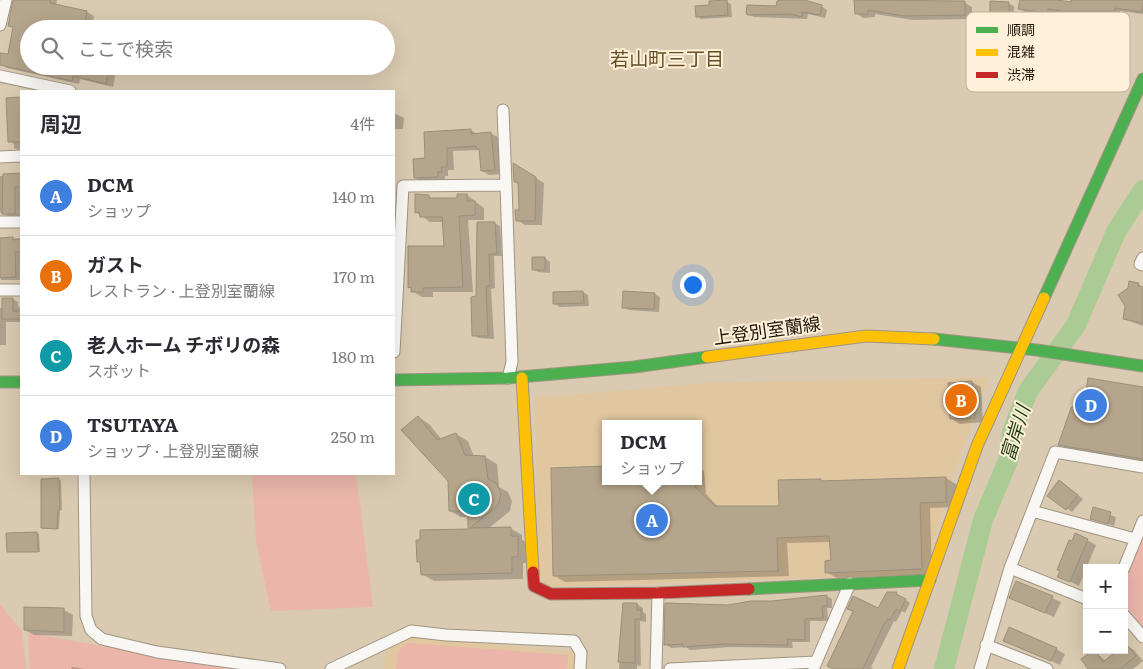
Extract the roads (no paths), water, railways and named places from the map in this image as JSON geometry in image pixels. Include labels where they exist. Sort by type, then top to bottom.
[{"type":"street","points":[[0,25],[6,0]]},
{"type":"street","points":[[0,76],[65,90]]},
{"type":"street","points":[[898,669],[977,446],[1023,348],[1143,79]]},
{"type":"street","points":[[503,110],[512,362],[508,378]]},
{"type":"street","points":[[0,157],[20,156]]},
{"type":"street","points":[[395,334],[403,186],[506,185]]},
{"type":"street","points":[[0,222],[20,222]]},
{"type":"street","points":[[1143,258],[1140,264],[1143,265]]},
{"type":"street","points":[[0,290],[20,290]]},
{"type":"street","name":"上登別室蘭線","points":[[395,380],[522,378],[634,367],[866,336],[943,339],[1023,348],[1143,366]]},
{"type":"street","points":[[522,378],[534,586],[551,594],[658,593],[930,580]]},
{"type":"street","points":[[0,382],[20,382]]},
{"type":"street","points":[[980,669],[1010,568],[1055,452],[1143,468]]},
{"type":"street","points":[[84,475],[86,616],[91,630],[102,639],[157,652],[280,669]]},
{"type":"street","points":[[1032,511],[1135,540]]},
{"type":"street","points":[[1126,564],[1143,521]]},
{"type":"street","points":[[1010,568],[1083,597]]},
{"type":"street","points":[[670,669],[815,665],[850,584]]},
{"type":"street","points":[[656,669],[658,593]]},
{"type":"street","points":[[1128,619],[1143,637]]},
{"type":"street","points":[[332,669],[411,631],[446,635],[574,641],[581,653],[580,669]]},
{"type":"street","points":[[986,645],[1047,669]]},
{"type":"waterway","name":"富岸川","points":[[944,669],[983,520],[1009,458],[1012,432],[1028,391],[1076,325],[1116,232],[1143,190]]},
{"type":"place","name":"ガスト","points":[[961,400]]},
{"type":"place","name":"TSUTAYA","points":[[1091,405]]},
{"type":"place","name":"老人ホーム チボリの森","points":[[474,499]]},
{"type":"place","name":"DCM","points":[[652,520]]},
{"type":"district","name":"若山町三丁目","points":[[667,59]]}]
